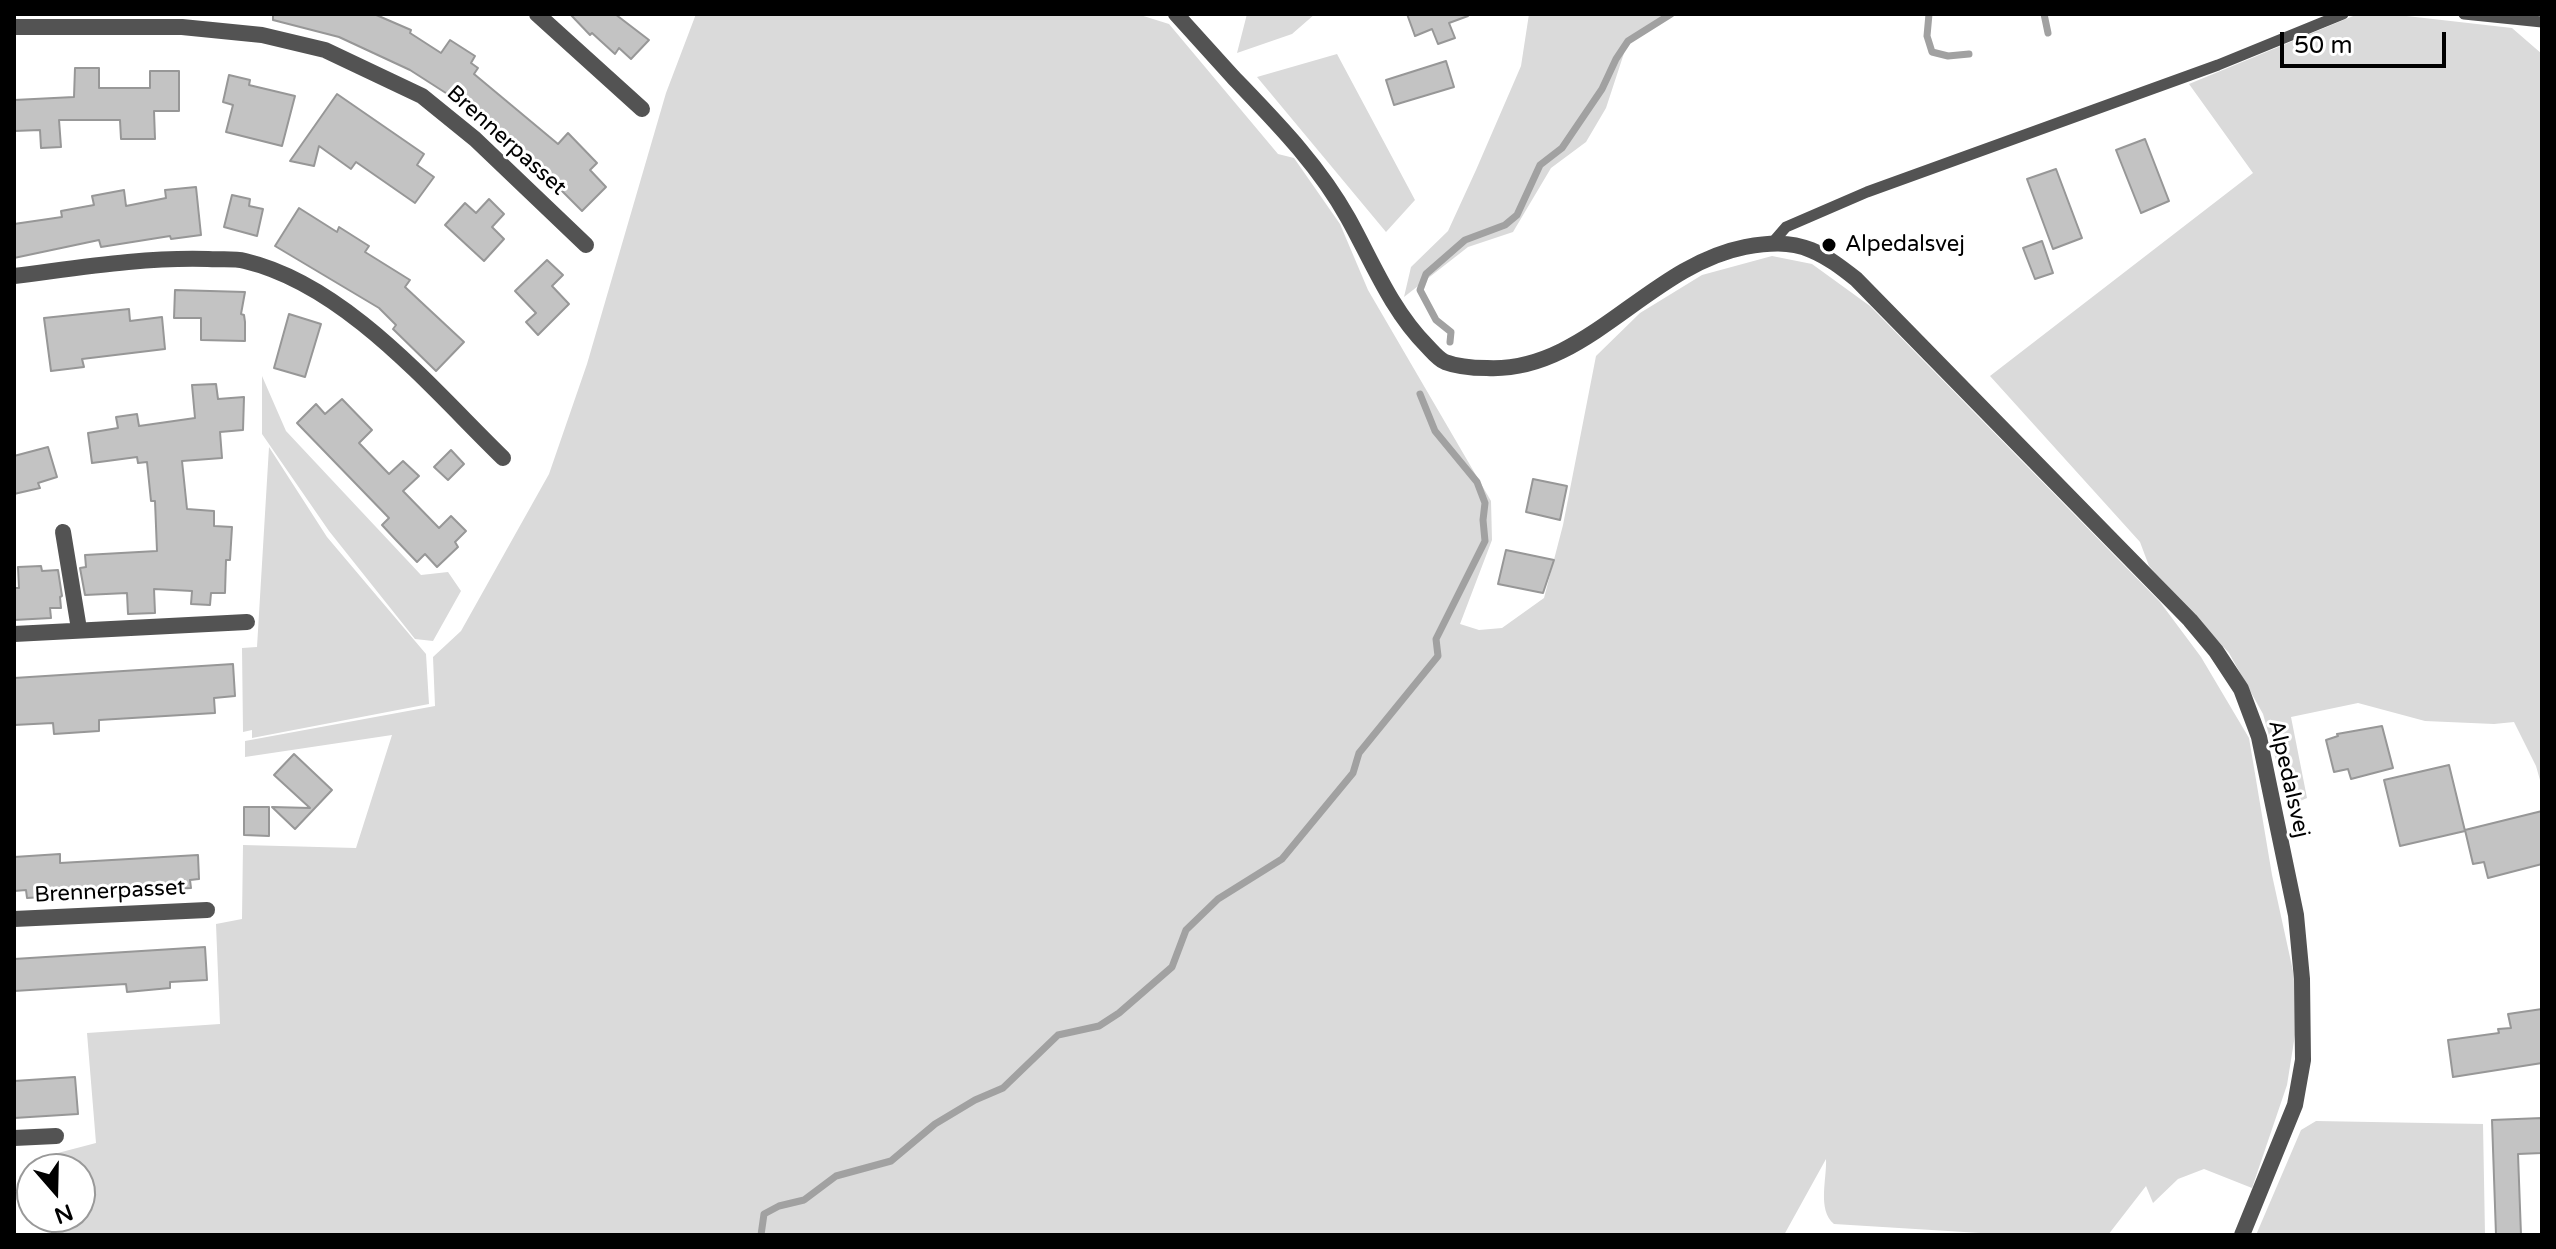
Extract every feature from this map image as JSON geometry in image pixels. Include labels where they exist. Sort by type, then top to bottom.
[{"type":"street","points":[[537,14],[642,109]]},
{"type":"street","name":"Alpedalsvej","points":[[1176,14],[1313,165],[1346,214],[1383,285],[1411,330],[1443,361],[1469,368],[1528,366],[1564,351],[1688,268],[1728,251],[1773,242],[1808,248],[1829,258],[1856,279],[2190,620],[2216,651],[2241,689],[2259,737],[2296,915],[2302,979],[2303,1060],[2295,1105],[2242,1235]]},
{"type":"street","name":"Brennerpasset","points":[[14,27],[182,27],[262,35],[325,50],[422,96],[475,139],[586,245]]},
{"type":"street","points":[[14,276],[116,263],[191,259],[244,261],[300,282],[361,320],[503,458]]},
{"type":"street","points":[[63,532],[79,629]]},
{"type":"street","points":[[14,634],[247,622]]},
{"type":"street","name":"Brennerpasset","points":[[14,919],[207,910]]},
{"type":"street","points":[[14,1138],[56,1136]]},
{"type":"lane","name":"Alpedalsvej","points":[[1773,242],[1786,227],[1867,192],[2218,65],[2343,14]]},
{"type":"lane","points":[[2464,14],[2542,22]]},
{"type":"shaded area","points":[[696,14],[1137,14],[1169,24],[1278,154],[1294,158],[1340,224],[1368,290],[1491,501],[1492,540],[1460,624],[1479,630],[1502,628],[1544,598],[1563,525],[1596,356],[1640,313],[1702,275],[1772,256],[1812,264],[1870,306],[2160,602],[2201,657],[2249,738],[2272,875],[2293,971],[2298,1016],[2287,1085],[2252,1188],[2204,1169],[2178,1179],[2153,1203],[2146,1186],[2108,1235],[2013,1235],[1834,1224],[1824,1203],[1826,1159],[1784,1235],[58,1235],[96,1233],[96,1153],[58,1153],[96,1143],[87,1033],[220,1024],[216,924],[242,919],[243,845],[356,848],[392,735],[245,757],[245,741],[435,706],[433,657],[461,631],[549,474],[587,364],[666,93]]},
{"type":"shaded area","points":[[1247,14],[1315,14],[1292,34],[1237,53]]},
{"type":"shaded area","points":[[1529,14],[1671,14],[1628,41],[1606,108],[1586,142],[1551,168],[1513,232],[1468,247],[1404,297],[1411,267],[1448,231],[1476,170],[1521,66]]},
{"type":"shaded area","points":[[2358,14],[2389,14],[2512,28],[2542,54],[2542,787],[2536,766],[2514,722],[2425,721],[2358,703],[2291,717],[2307,798],[2289,806],[2263,714],[2229,653],[2149,566],[2140,542],[1990,376],[2253,173],[2189,84]]},
{"type":"shaded area","points":[[1337,54],[1415,200],[1386,232],[1257,77]]},
{"type":"shaded area","points":[[262,376],[286,431],[421,575],[448,572],[461,591],[433,641],[415,639],[329,531],[262,434]]},
{"type":"shaded area","points":[[269,447],[327,537],[426,654],[429,704],[252,738],[252,730],[243,732],[242,648],[257,647]]},
{"type":"shaded area","points":[[2316,1121],[2483,1124],[2485,1235],[2256,1235],[2301,1130]]},
{"type":"building","points":[[273,14],[374,14],[411,30],[410,33],[441,53],[450,40],[475,56],[471,63],[478,68],[474,74],[558,144],[568,133],[597,163],[590,170],[606,187],[582,211],[551,180],[554,176],[463,104],[410,70],[339,37],[273,20]]},
{"type":"building","points":[[570,14],[615,14],[649,40],[631,59],[619,48],[615,54],[592,33],[590,35]]},
{"type":"building","points":[[1407,14],[1468,16],[1449,23],[1455,38],[1438,44],[1432,29],[1415,36]]},
{"type":"building","points":[[1446,61],[1454,87],[1394,105],[1386,80]]},
{"type":"building","points":[[75,68],[99,68],[99,88],[150,88],[150,71],[179,71],[179,111],[154,111],[155,139],[121,139],[120,120],[59,120],[61,147],[41,148],[40,130],[14,131],[14,100],[74,97]]},
{"type":"building","points":[[229,75],[250,80],[249,85],[295,96],[282,146],[226,132],[233,105],[223,102]]},
{"type":"building","points":[[337,94],[424,154],[417,165],[434,177],[415,203],[356,162],[351,169],[319,146],[314,166],[290,161]]},
{"type":"building","points":[[2145,139],[2169,201],[2141,213],[2116,150]]},
{"type":"building","points":[[2056,169],[2082,238],[2053,249],[2027,179]]},
{"type":"building","points":[[196,187],[201,235],[171,239],[170,236],[101,247],[99,240],[14,258],[14,224],[62,217],[61,211],[94,205],[92,196],[124,190],[126,206],[166,198],[165,190]]},
{"type":"building","points":[[232,195],[250,199],[249,206],[263,209],[257,236],[224,227]]},
{"type":"building","points":[[489,199],[504,214],[492,227],[504,239],[484,261],[445,225],[465,203],[476,213]]},
{"type":"building","points":[[299,208],[337,232],[339,227],[369,246],[365,252],[410,280],[405,287],[464,342],[436,371],[393,329],[396,325],[379,308],[275,246]]},
{"type":"building","points":[[2042,241],[2053,273],[2035,279],[2023,248]]},
{"type":"building","points":[[547,260],[563,275],[552,286],[569,304],[538,335],[526,322],[536,313],[515,291]]},
{"type":"building","points":[[175,290],[245,292],[241,314],[244,315],[245,341],[201,340],[201,318],[174,318]]},
{"type":"building","points":[[129,309],[130,321],[162,317],[165,349],[82,359],[84,367],[51,371],[44,318]]},
{"type":"building","points":[[289,314],[321,324],[305,377],[274,368]]},
{"type":"building","points":[[216,384],[218,399],[244,397],[243,430],[220,432],[222,458],[182,461],[187,509],[214,511],[214,526],[232,527],[230,560],[226,560],[225,593],[211,593],[210,605],[191,604],[192,591],[154,589],[155,613],[128,614],[127,593],[85,595],[80,568],[86,567],[85,555],[157,551],[155,501],[151,501],[147,462],[138,463],[137,457],[92,463],[88,433],[118,428],[116,417],[137,414],[139,426],[195,418],[192,385]]},
{"type":"building","points":[[342,399],[372,430],[359,443],[389,474],[403,461],[419,476],[403,491],[439,528],[451,516],[466,531],[455,542],[458,547],[437,567],[425,554],[417,562],[382,525],[389,518],[297,423],[316,404],[325,414]]},
{"type":"building","points":[[48,447],[57,477],[38,483],[40,488],[14,494],[14,456]]},
{"type":"building","points":[[451,450],[464,464],[448,480],[434,467]]},
{"type":"building","points":[[1533,479],[1567,486],[1560,520],[1526,512]]},
{"type":"building","points":[[1506,550],[1554,560],[1543,593],[1498,584]]},
{"type":"building","points":[[41,566],[42,571],[58,570],[61,608],[50,608],[51,618],[14,620],[14,588],[19,588],[18,567]]},
{"type":"building","points":[[233,664],[235,696],[214,698],[215,713],[99,720],[99,731],[54,734],[53,723],[14,725],[14,678]]},
{"type":"building","points":[[2382,726],[2393,768],[2351,779],[2348,769],[2334,772],[2326,740],[2337,734]]},
{"type":"building","points":[[294,754],[332,790],[295,829],[272,807],[310,808],[274,775]]},
{"type":"building","points":[[2449,765],[2465,831],[2400,846],[2384,780]]},
{"type":"building","points":[[244,807],[269,807],[269,836],[244,835]]},
{"type":"building","points":[[2542,811],[2542,864],[2488,878],[2484,862],[2473,864],[2465,830]]},
{"type":"building","points":[[60,854],[60,863],[198,855],[199,879],[190,880],[191,888],[27,898],[26,890],[14,891],[14,857]]},
{"type":"building","points":[[205,947],[207,980],[170,982],[170,988],[127,992],[126,984],[14,991],[14,959]]},
{"type":"building","points":[[2542,1009],[2542,1063],[2453,1077],[2448,1040],[2499,1033],[2498,1029],[2511,1028],[2508,1014]]},
{"type":"building","points":[[75,1077],[78,1114],[14,1118],[14,1081]]},
{"type":"building","points":[[2542,1118],[2542,1153],[2518,1154],[2521,1235],[2496,1235],[2492,1120]]},
{"type":"waterway","points":[[1450,342],[1451,332],[1436,320],[1420,290],[1426,274],[1465,240],[1505,225],[1517,215],[1540,165],[1562,148],[1602,89],[1628,41],[1671,14]]},
{"type":"waterway","points":[[1929,14],[1927,36],[1932,52],[1948,56],[1969,54]]},
{"type":"waterway","points":[[2044,14],[2048,33]]},
{"type":"waterway","points":[[761,1235],[764,1214],[779,1206],[804,1200],[836,1176],[891,1161],[935,1124],[975,1100],[1003,1088],[1058,1035],[1099,1026],[1119,1013],[1172,967],[1186,930],[1218,899],[1282,859],[1353,773],[1359,753],[1438,656],[1436,639],[1485,541],[1485,503],[1477,482],[1435,431],[1420,394]]},
{"type":"place","name":"Alpedalsvej","points":[[1829,245]]}]
